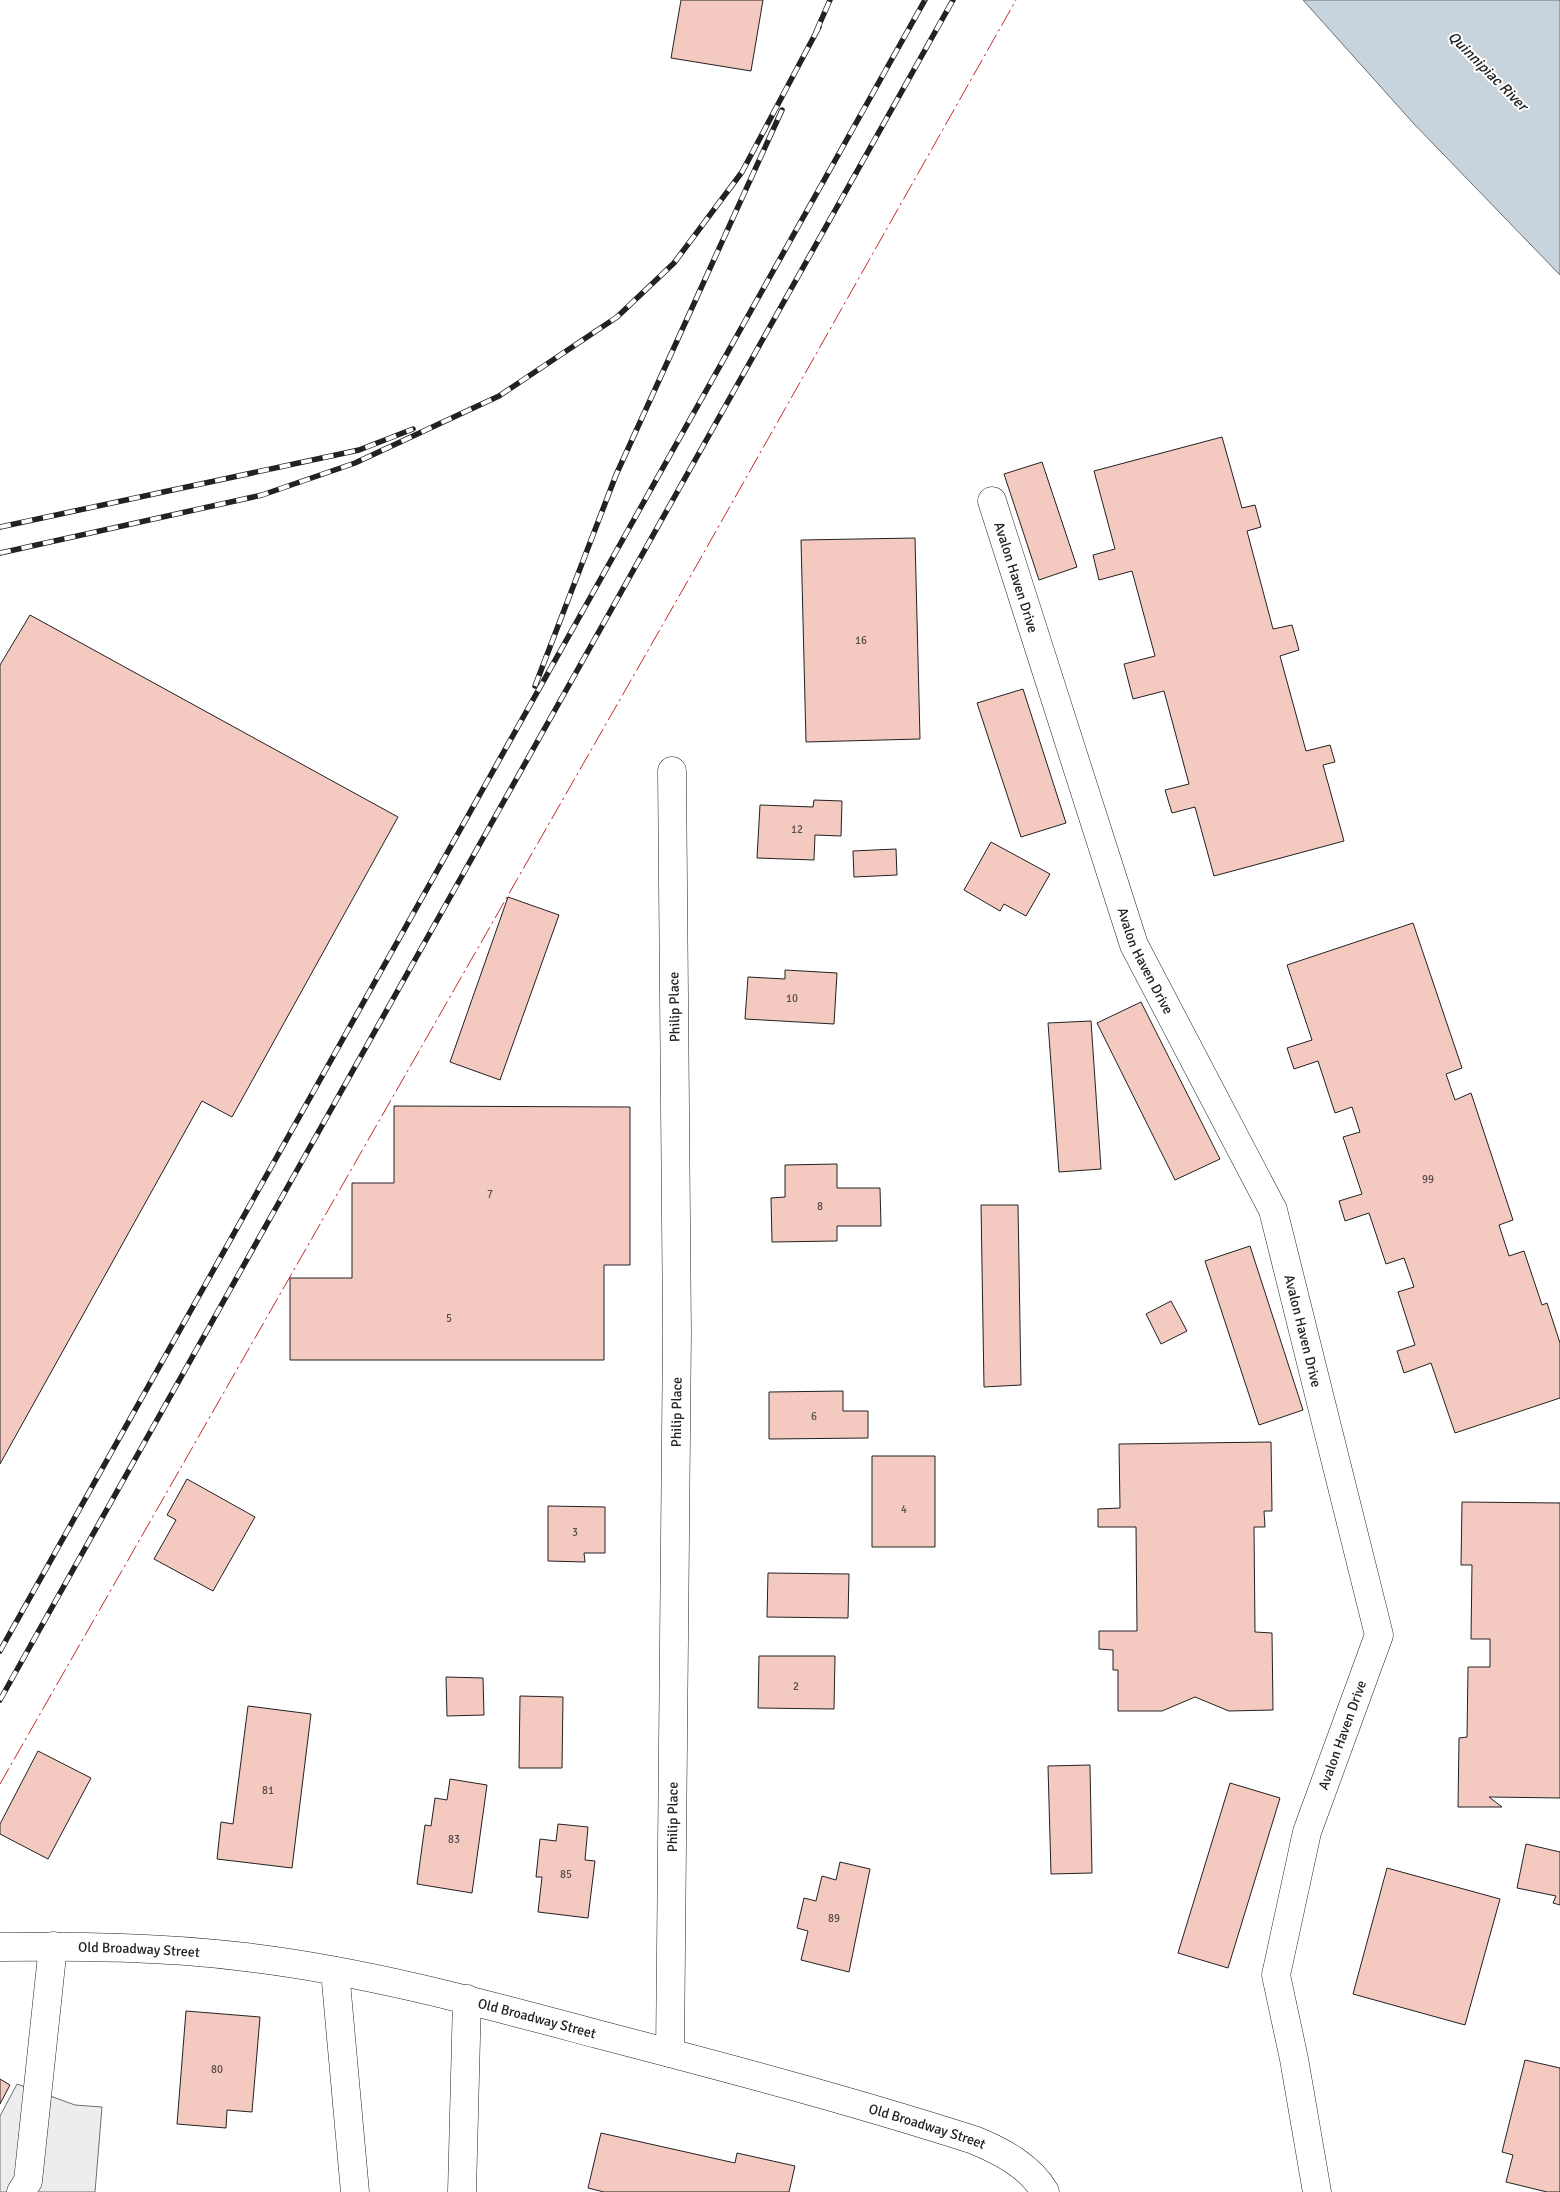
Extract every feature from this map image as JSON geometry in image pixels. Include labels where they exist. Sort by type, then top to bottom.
[{"type":"street","name":"Avalon Haven Drive","points":[[992,501],[1134,945],[1273,1210],[1379,1635],[1307,1832],[1276,1976],[1294,2059],[1317,2192]]},
{"type":"street","name":"Philip Place","points":[[670,2053],[677,1332],[672,771]]},
{"type":"street","name":"Old Broadway Street","points":[[0,1947],[53,1946],[192,1952],[253,1958],[335,1971],[467,1999],[840,2099],[974,2140],[1001,2152],[1023,2166],[1045,2192]]},
{"type":"street","points":[[21,2192],[28,2181],[53,1946]]},
{"type":"street","points":[[335,1971],[355,2192]]},
{"type":"street","points":[[462,2192],[467,1999]]},
{"type":"shaded area","points":[[17,2084],[75,2105],[102,2107],[95,2192],[0,2192],[0,2116]]},
{"type":"water","name":"Quinnipiac River","points":[[1303,0],[1560,0],[1560,275],[1414,124]]},
{"type":"building","points":[[681,0],[763,0],[751,71],[671,58]]},
{"type":"building","points":[[1222,437],[1242,508],[1255,505],[1261,527],[1247,531],[1273,629],[1292,625],[1299,650],[1280,656],[1306,751],[1330,745],[1335,762],[1323,765],[1344,841],[1214,876],[1195,807],[1172,813],[1165,790],[1189,784],[1164,691],[1133,699],[1124,664],[1155,656],[1132,571],[1099,580],[1093,555],[1115,549],[1094,471]]},
{"type":"building","points":[[1042,462],[1077,567],[1039,580],[1004,474]]},
{"type":"building","points":[[915,538],[920,739],[806,742],[801,540]]},
{"type":"building","points":[[30,615],[398,817],[232,1117],[202,1101],[0,1464],[0,665]]},
{"type":"building","points":[[1023,689],[1066,823],[1021,837],[977,703]]},
{"type":"building","points":[[814,800],[842,801],[841,836],[815,835],[814,860],[757,858],[760,805],[813,807]]},
{"type":"building","points":[[991,842],[1050,874],[1026,916],[1004,904],[1000,911],[964,890]]},
{"type":"building","points":[[896,849],[897,875],[854,877],[853,851]]},
{"type":"building","points":[[508,897],[559,915],[500,1080],[450,1062]]},
{"type":"building","points":[[1413,923],[1462,1068],[1446,1074],[1455,1100],[1471,1093],[1513,1220],[1499,1225],[1509,1256],[1524,1251],[1542,1305],[1547,1303],[1560,1343],[1560,1398],[1455,1433],[1431,1363],[1404,1373],[1397,1351],[1415,1345],[1398,1292],[1414,1287],[1404,1258],[1386,1264],[1369,1213],[1345,1221],[1339,1201],[1362,1194],[1343,1137],[1360,1132],[1352,1107],[1335,1113],[1318,1061],[1294,1069],[1287,1048],[1312,1040],[1287,965]]},
{"type":"building","points":[[785,970],[837,973],[834,1024],[745,1019],[748,977],[785,979]]},
{"type":"building","points":[[1141,1002],[1220,1159],[1175,1180],[1097,1023]]},
{"type":"building","points":[[1091,1021],[1101,1169],[1059,1172],[1048,1023]]},
{"type":"building","points":[[394,1106],[630,1107],[630,1265],[604,1265],[604,1360],[290,1360],[290,1278],[352,1278],[352,1183],[394,1183]]},
{"type":"building","points":[[837,1164],[837,1188],[880,1188],[881,1226],[837,1226],[837,1241],[772,1242],[771,1198],[785,1197],[785,1165]]},
{"type":"building","points":[[981,1205],[1018,1205],[1021,1385],[984,1387]]},
{"type":"building","points":[[1250,1246],[1303,1410],[1259,1425],[1205,1261]]},
{"type":"building","points":[[1171,1301],[1187,1331],[1161,1344],[1146,1314]]},
{"type":"building","points":[[843,1391],[843,1411],[868,1411],[868,1438],[769,1439],[769,1392]]},
{"type":"building","points":[[1271,1442],[1272,1511],[1264,1511],[1265,1527],[1254,1527],[1255,1632],[1272,1633],[1273,1710],[1229,1711],[1195,1697],[1162,1711],[1118,1711],[1118,1670],[1113,1670],[1113,1650],[1099,1649],[1099,1631],[1137,1631],[1136,1527],[1098,1527],[1098,1509],[1120,1508],[1119,1444]]},
{"type":"building","points":[[872,1456],[935,1456],[935,1547],[872,1547]]},
{"type":"building","points":[[187,1479],[255,1517],[213,1591],[154,1559],[176,1520],[167,1515]]},
{"type":"building","points":[[1462,1502],[1560,1503],[1560,1798],[1489,1797],[1502,1807],[1458,1807],[1459,1738],[1467,1737],[1468,1667],[1490,1667],[1490,1639],[1471,1639],[1472,1565],[1461,1565]]},
{"type":"building","points":[[548,1506],[605,1507],[605,1553],[584,1553],[585,1562],[548,1561]]},
{"type":"building","points":[[768,1573],[849,1574],[848,1618],[767,1617]]},
{"type":"building","points":[[759,1656],[835,1656],[834,1709],[758,1708]]},
{"type":"building","points":[[446,1677],[483,1678],[484,1715],[447,1716]]},
{"type":"building","points":[[520,1696],[563,1697],[562,1768],[519,1768]]},
{"type":"building","points":[[248,1706],[311,1714],[292,1868],[217,1859],[221,1822],[233,1824]]},
{"type":"building","points":[[38,1751],[91,1778],[48,1859],[0,1834],[0,1824]]},
{"type":"building","points":[[1090,1765],[1092,1873],[1051,1874],[1048,1766]]},
{"type":"building","points":[[450,1779],[487,1785],[472,1893],[417,1884],[425,1825],[431,1826],[435,1798],[447,1800]]},
{"type":"building","points":[[1230,1783],[1280,1798],[1228,1968],[1178,1953]]},
{"type":"building","points":[[558,1824],[588,1827],[585,1860],[595,1861],[588,1918],[538,1912],[542,1877],[536,1877],[540,1839],[556,1841]]},
{"type":"building","points":[[1526,1844],[1560,1852],[1560,1905],[1553,1903],[1556,1896],[1517,1888]]},
{"type":"building","points":[[840,1862],[870,1869],[849,1972],[801,1960],[808,1931],[797,1928],[804,1898],[816,1901],[822,1876],[836,1880]]},
{"type":"building","points":[[1387,1868],[1500,1899],[1465,2025],[1353,1994]]},
{"type":"building","points":[[186,2011],[260,2017],[252,2112],[227,2110],[226,2128],[177,2124]]},
{"type":"building","points":[[1525,2060],[1560,2068],[1560,2192],[1547,2192],[1506,2182],[1513,2155],[1502,2152]]},
{"type":"building","points":[[0,2079],[10,2085],[0,2104]]},
{"type":"building","points":[[601,2133],[735,2163],[737,2153],[795,2166],[789,2192],[604,2192],[588,2188]]},
{"type":"railway","points":[[816,32],[830,0]]},
{"type":"railway","points":[[0,1651],[925,0]]},
{"type":"railway","points":[[0,1700],[953,0]]},
{"type":"railway","points":[[0,553],[262,495],[355,463],[499,396],[617,317],[674,263],[742,172],[819,27]]},
{"type":"railway","points":[[535,686],[616,475],[782,110]]},
{"type":"railway","points":[[0,527],[359,450],[413,429]]},
{"type":"power","points":[[0,1784],[694,570],[1016,0]]}]
